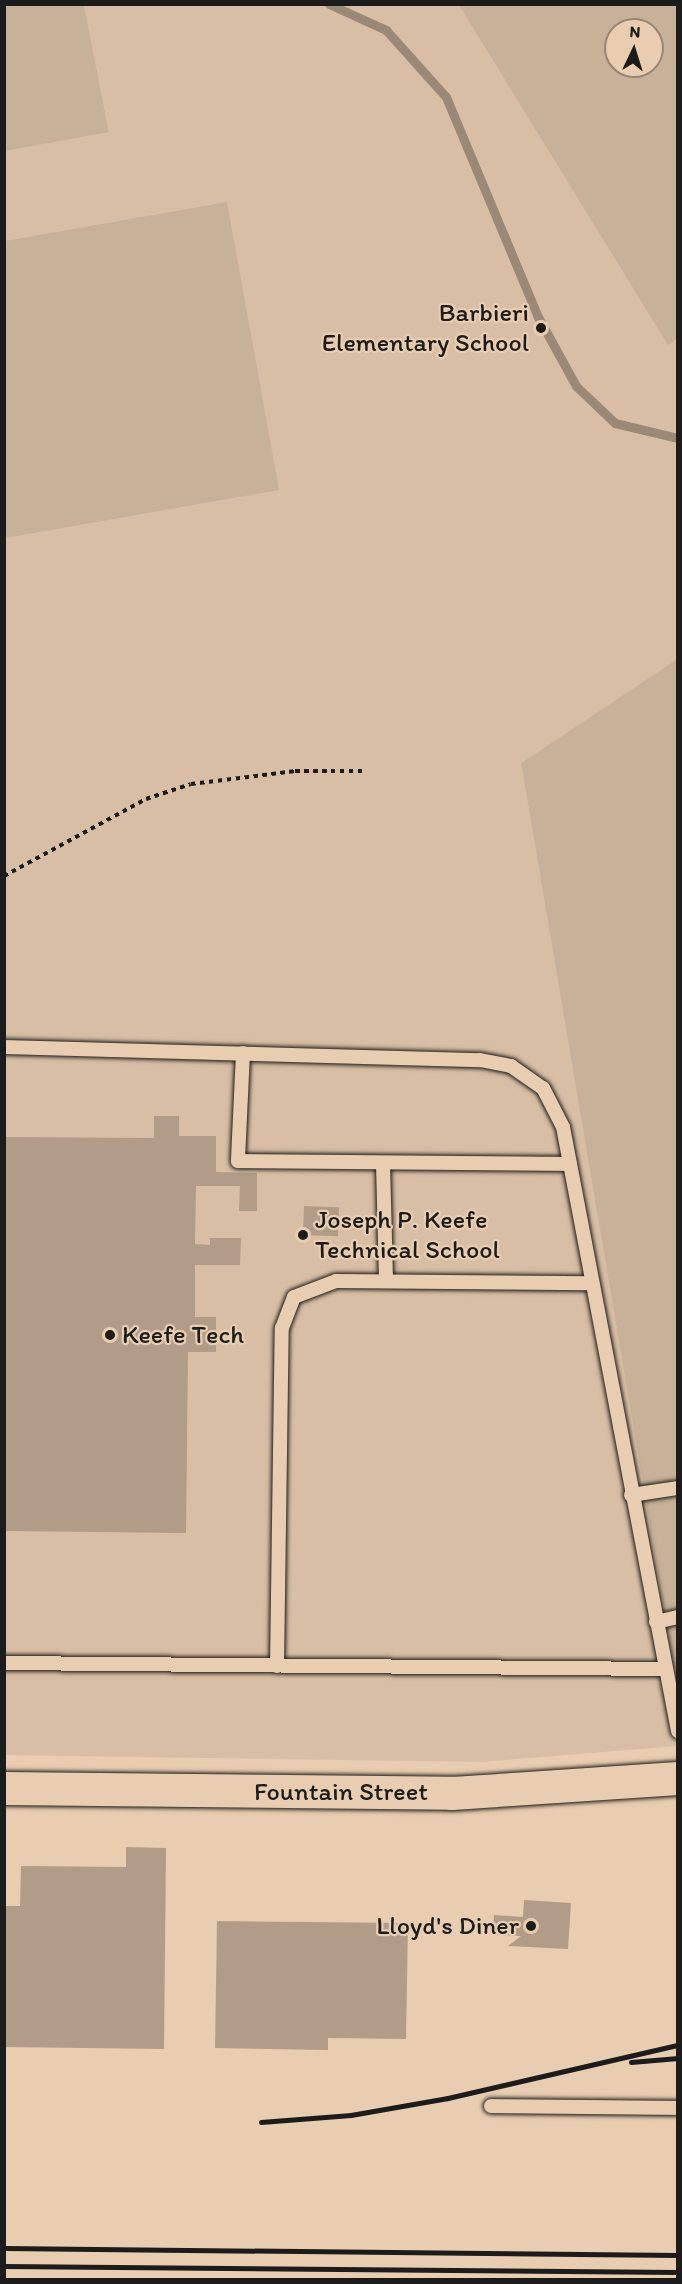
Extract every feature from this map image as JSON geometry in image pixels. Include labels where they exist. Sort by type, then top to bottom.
[{"type":"street","name":"Fountain Street","points":[[4,1788],[452,1793],[678,1778]]},
{"type":"lane","points":[[4,1047],[480,1060],[511,1066],[528,1075],[554,1106],[570,1164],[590,1283],[678,1731]]},
{"type":"lane","points":[[243,1053],[238,1161],[570,1164]]},
{"type":"lane","points":[[383,1164],[386,1280]]},
{"type":"lane","points":[[277,1666],[285,1311],[294,1297],[321,1283],[386,1280],[590,1283]]},
{"type":"lane","points":[[631,1495],[678,1488]]},
{"type":"lane","points":[[656,1622],[678,1617]]},
{"type":"lane","points":[[4,1663],[665,1669]]},
{"type":"lane","points":[[490,2106],[678,2108]]},
{"type":"path","points":[[4,876],[146,799],[191,784],[242,775],[367,771]]},
{"type":"shaded area","points":[[5,4],[84,5],[109,132],[5,151]]},
{"type":"shaded area","name":"Joseph P. Keefe Technical School","points":[[84,5],[677,5],[677,659],[521,763],[677,1685],[677,1746],[482,1762],[5,1755],[5,151],[109,131]]},
{"type":"shaded area","points":[[459,5],[677,5],[677,339],[668,345]]},
{"type":"shaded area","points":[[227,202],[279,490],[5,538],[5,241]]},
{"type":"shaded area","points":[[677,659],[677,1685],[521,763]]},
{"type":"building","name":"Keefe Tech","points":[[154,1116],[179,1116],[179,1136],[216,1136],[216,1172],[257,1173],[257,1211],[239,1211],[240,1186],[196,1186],[195,1244],[210,1245],[210,1238],[241,1238],[240,1265],[195,1265],[195,1317],[216,1317],[216,1352],[188,1352],[186,1533],[4,1531],[4,1137],[154,1138]]},
{"type":"building","points":[[304,1206],[339,1207],[338,1236],[303,1235]]},
{"type":"building","points":[[126,1847],[166,1848],[164,2049],[4,2047],[4,1906],[20,1906],[21,1866],[126,1867]]},
{"type":"building","name":"Lloyd's Diner","points":[[524,1900],[571,1903],[568,1949],[508,1946],[521,1936],[493,1935],[494,1915],[523,1917]]},
{"type":"building","points":[[217,1921],[408,1923],[406,2039],[328,2038],[328,2050],[215,2048]]},
{"type":"waterway","points":[[329,4],[386,30],[446,97],[537,315],[576,386],[615,423],[678,438]]},
{"type":"railway","points":[[261,2122],[351,2115],[448,2098],[678,2045]]},
{"type":"railway","points":[[631,2062],[678,2058]]},
{"type":"railway","points":[[4,2248],[678,2255]]},
{"type":"railway","points":[[4,2266],[678,2272]]},
{"type":"place","name":"Barbieri Elementary School","points":[[541,328]]},
{"type":"place","name":"Joseph P. Keefe Technical School","points":[[303,1235]]},
{"type":"place","name":"Keefe Tech","points":[[110,1335]]},
{"type":"place","name":"Lloyd's Diner","points":[[531,1926]]}]
